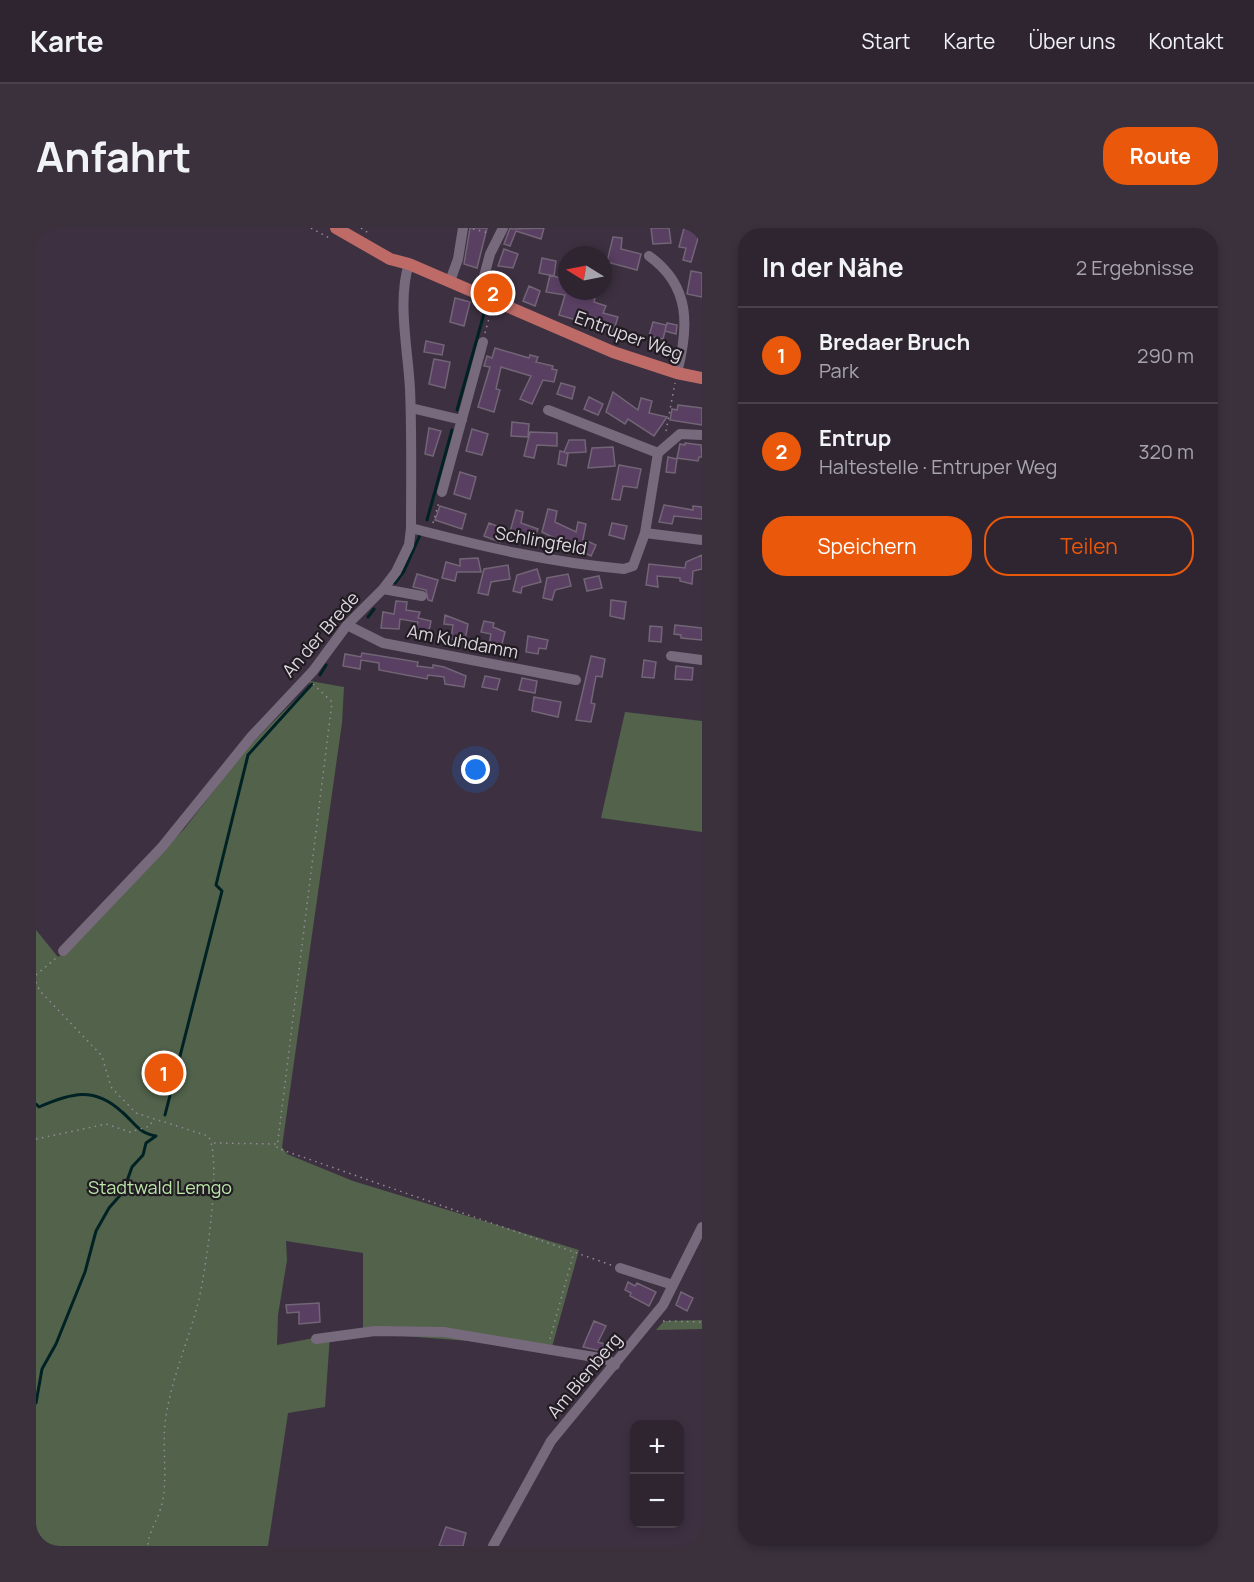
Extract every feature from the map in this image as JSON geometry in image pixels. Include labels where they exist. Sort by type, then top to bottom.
[{"type":"main road","name":"Entruper Weg","points":[[336,228],[380,252],[392,254],[405,263],[613,352],[677,373],[702,378]]},
{"type":"street","points":[[450,281],[468,229]]},
{"type":"street","points":[[478,295],[490,254],[501,232]]},
{"type":"street","points":[[649,256],[667,271],[680,290],[685,328],[677,373]]},
{"type":"street","name":"An der Brede","points":[[63,951],[162,848],[251,737],[306,678],[347,626],[396,572],[409,545],[411,528],[411,408],[404,318],[405,263]]},
{"type":"street","points":[[442,492],[483,342]]},
{"type":"street","points":[[411,408],[462,420]]},
{"type":"street","points":[[548,410],[661,452],[680,434],[702,435]]},
{"type":"street","name":"Schlingfeld","points":[[411,528],[506,553],[564,564],[624,569],[633,566],[645,534],[661,452]]},
{"type":"street","points":[[645,534],[702,540]]},
{"type":"street","points":[[383,589],[422,597]]},
{"type":"street","name":"Am Kuhdamm","points":[[347,626],[383,643],[576,680]]},
{"type":"street","points":[[671,656],[702,660]]},
{"type":"street","name":"Am Bienberg","points":[[493,1546],[551,1440],[663,1305],[702,1227]]},
{"type":"street","points":[[620,1268],[673,1286]]},
{"type":"street","points":[[316,1339],[375,1331],[444,1332],[606,1359],[615,1365]]},
{"type":"path","points":[[468,229],[501,232]]},
{"type":"path","points":[[483,342],[494,301]]},
{"type":"path","points":[[661,452],[677,373]]},
{"type":"path","points":[[430,533],[442,492]]},
{"type":"path","points":[[306,678],[332,702],[277,1148],[620,1268]]},
{"type":"path","points":[[36,975],[63,951]]},
{"type":"path","points":[[36,982],[40,991],[102,1056],[111,1087],[136,1113],[208,1136],[213,1143],[214,1174],[206,1257],[198,1306],[175,1373],[168,1405],[163,1436],[162,1506],[148,1540],[148,1546]]},
{"type":"path","points":[[36,1139],[106,1124],[130,1132],[150,1126],[153,1119]]},
{"type":"path","points":[[213,1143],[277,1144]]},
{"type":"path","points":[[548,1349],[574,1252]]},
{"type":"path","points":[[650,1321],[702,1322]]},
{"type":"green space","name":"Stadtwald Lemgo","points":[[310,681],[344,687],[342,723],[282,1147],[287,1154],[353,1181],[579,1250],[552,1347],[363,1333],[363,1253],[286,1241],[287,1260],[278,1315],[277,1345],[330,1335],[325,1407],[288,1413],[268,1546],[36,1546],[36,930],[58,957],[68,949],[185,828],[247,748],[309,686]]},
{"type":"green space","points":[[625,712],[702,721],[702,832],[601,818]]},
{"type":"green space","points":[[702,1320],[702,1329],[656,1330],[664,1321]]},
{"type":"building","points":[[470,228],[487,228],[477,268],[464,264]]},
{"type":"building","points":[[510,228],[544,228],[541,239],[516,231],[510,246],[504,244]]},
{"type":"building","points":[[651,228],[669,228],[671,243],[653,244]]},
{"type":"building","points":[[684,228],[701,228],[691,262],[683,260],[686,248],[679,247]]},
{"type":"building","points":[[613,237],[622,238],[621,249],[641,254],[637,270],[612,263],[611,246]]},
{"type":"building","points":[[504,249],[518,254],[513,268],[498,266]]},
{"type":"building","points":[[542,258],[556,261],[554,276],[539,273]]},
{"type":"building","points":[[691,271],[702,273],[702,297],[687,294]]},
{"type":"building","points":[[550,275],[558,277],[558,294],[546,292]]},
{"type":"building","points":[[529,286],[540,291],[535,306],[523,301]]},
{"type":"building","points":[[455,298],[470,302],[464,326],[450,322]]},
{"type":"building","points":[[564,300],[594,300],[594,302],[606,306],[603,313],[618,317],[613,333],[598,328],[601,320],[585,315],[583,322],[559,315]]},
{"type":"building","points":[[653,322],[666,325],[663,339],[649,336]]},
{"type":"building","points":[[667,323],[677,325],[676,334],[665,331]]},
{"type":"building","points":[[426,341],[444,345],[442,355],[424,352]]},
{"type":"building","points":[[495,348],[529,358],[530,355],[538,357],[536,362],[553,366],[552,369],[557,370],[554,382],[543,380],[532,404],[520,399],[531,376],[501,367],[496,389],[500,390],[494,412],[478,407],[490,367],[484,366],[487,356],[492,358]]},
{"type":"building","points":[[434,359],[450,362],[445,388],[429,384]]},
{"type":"building","points":[[561,383],[575,387],[572,399],[557,394]]},
{"type":"building","points":[[613,392],[638,410],[641,398],[652,401],[649,413],[667,417],[654,436],[628,419],[625,424],[606,412]]},
{"type":"building","points":[[589,397],[603,404],[598,415],[584,409]]},
{"type":"building","points":[[678,405],[702,408],[702,425],[670,420],[672,409],[677,410]]},
{"type":"building","points":[[512,422],[529,424],[528,437],[511,436]]},
{"type":"building","points":[[429,428],[441,431],[433,456],[425,454]]},
{"type":"building","points":[[472,429],[488,434],[482,455],[466,451]]},
{"type":"building","points":[[530,432],[557,433],[557,446],[537,445],[534,458],[524,456]]},
{"type":"building","points":[[569,440],[585,440],[586,452],[566,453],[568,454],[566,466],[558,464],[560,451],[564,452]]},
{"type":"building","points":[[685,443],[701,445],[702,457],[699,457],[698,461],[677,458],[680,444],[685,445]]},
{"type":"building","points":[[613,447],[615,466],[588,468],[592,448]]},
{"type":"building","points":[[668,457],[677,459],[675,473],[666,472]]},
{"type":"building","points":[[619,465],[641,469],[637,488],[623,486],[620,500],[612,499]]},
{"type":"building","points":[[460,472],[476,477],[470,499],[454,494]]},
{"type":"building","points":[[664,505],[693,510],[693,506],[702,507],[702,519],[674,516],[672,524],[659,522]]},
{"type":"building","points":[[440,506],[466,514],[462,529],[435,520]]},
{"type":"building","points":[[548,509],[557,511],[555,522],[576,532],[578,522],[586,524],[583,539],[596,545],[591,556],[542,532]]},
{"type":"building","points":[[516,510],[523,512],[521,523],[538,529],[533,541],[510,532]]},
{"type":"building","points":[[489,523],[507,530],[500,542],[484,536]]},
{"type":"building","points":[[612,523],[627,526],[624,539],[609,535]]},
{"type":"building","points":[[702,555],[702,569],[693,571],[692,584],[680,581],[680,578],[657,576],[658,587],[646,585],[649,564],[685,568],[686,562]]},
{"type":"building","points":[[478,558],[481,572],[457,572],[455,581],[442,578],[446,562],[460,566],[460,559]]},
{"type":"building","points":[[508,565],[510,579],[491,582],[488,595],[478,593],[484,569]]},
{"type":"building","points":[[537,569],[541,582],[522,587],[521,593],[513,591],[517,575]]},
{"type":"building","points":[[417,574],[438,580],[432,601],[428,600],[426,590],[413,587]]},
{"type":"building","points":[[568,574],[571,586],[555,590],[552,600],[543,598],[547,578]]},
{"type":"building","points":[[599,576],[602,588],[587,591],[584,579]]},
{"type":"building","points":[[611,600],[626,602],[624,619],[610,616]]},
{"type":"building","points":[[396,601],[407,602],[406,610],[420,612],[418,618],[431,621],[428,636],[415,634],[418,622],[400,619],[399,629],[381,628],[383,612],[394,614]]},
{"type":"building","points":[[445,615],[468,624],[465,641],[451,639],[453,625],[444,624]]},
{"type":"building","points":[[484,621],[494,623],[493,627],[505,632],[501,648],[489,645],[491,634],[481,632]]},
{"type":"building","points":[[675,625],[702,628],[702,640],[681,638],[681,635],[674,634]]},
{"type":"building","points":[[650,626],[662,627],[661,642],[649,641]]},
{"type":"building","points":[[528,636],[548,640],[546,649],[539,648],[538,654],[526,652]]},
{"type":"building","points":[[362,653],[418,662],[417,666],[444,667],[466,676],[464,687],[445,684],[444,677],[428,675],[427,679],[379,670],[379,663],[361,660],[360,669],[343,666],[345,654],[361,657]]},
{"type":"building","points":[[591,656],[605,659],[602,677],[596,676],[591,703],[595,704],[591,722],[576,720]]},
{"type":"building","points":[[644,660],[656,662],[654,678],[642,677]]},
{"type":"building","points":[[676,666],[693,668],[692,680],[675,679]]},
{"type":"building","points":[[485,676],[500,679],[497,690],[482,687]]},
{"type":"building","points":[[522,678],[537,681],[535,693],[519,690]]},
{"type":"building","points":[[534,697],[561,702],[558,717],[532,711]]},
{"type":"building","points":[[628,1282],[635,1286],[637,1283],[656,1292],[649,1306],[630,1296],[631,1293],[625,1290]]},
{"type":"building","points":[[681,1292],[693,1298],[687,1311],[676,1305]]},
{"type":"building","points":[[319,1303],[320,1322],[299,1324],[299,1312],[287,1313],[286,1305]]},
{"type":"building","points":[[594,1321],[606,1326],[598,1342],[604,1344],[601,1351],[583,1347]]},
{"type":"building","points":[[446,1527],[466,1533],[463,1546],[439,1546]]},
{"type":"waterway","points":[[457,410],[485,310]]},
{"type":"waterway","points":[[427,520],[452,430]]},
{"type":"waterway","points":[[395,583],[404,571],[420,535]]},
{"type":"waterway","points":[[368,617],[374,609]]},
{"type":"waterway","points":[[320,675],[326,665]]},
{"type":"waterway","points":[[165,1115],[222,891],[216,885],[248,755],[312,684]]},
{"type":"waterway","points":[[36,1104],[39,1107],[62,1098],[82,1094],[92,1095],[112,1104],[141,1130],[156,1136]]},
{"type":"waterway","points":[[36,1403],[42,1369],[56,1344],[85,1272],[96,1231],[109,1208],[123,1192],[132,1167],[143,1155],[146,1143],[156,1136]]},
{"type":"place","name":"Entrup","points":[[493,293]]},
{"type":"place","name":"Bredaer Bruch","points":[[164,1073]]}]
